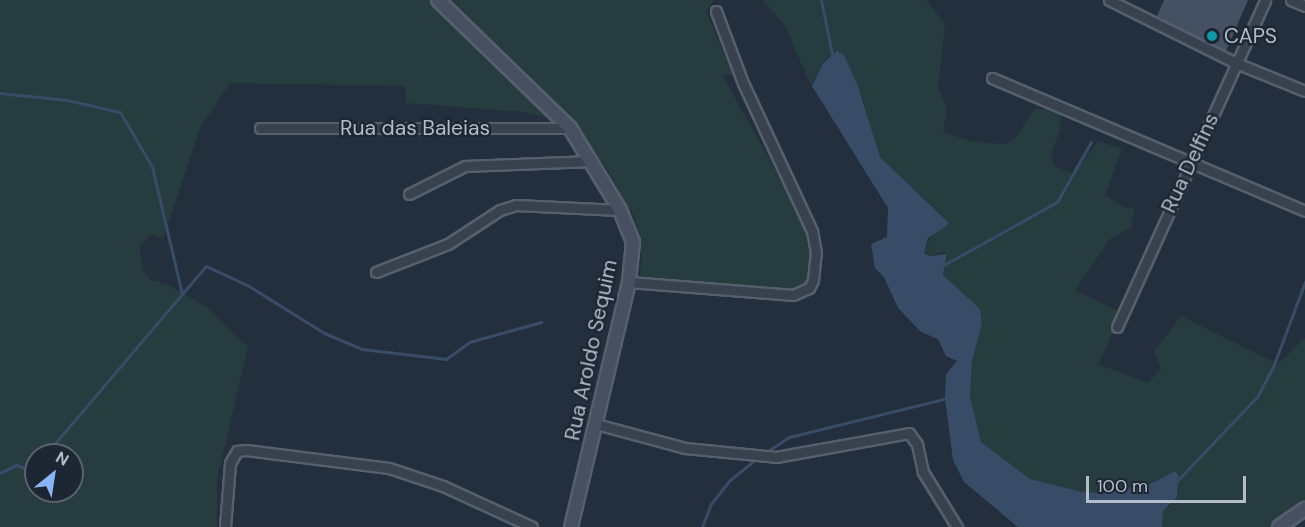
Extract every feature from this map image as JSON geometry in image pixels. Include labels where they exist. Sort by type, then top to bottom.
[{"type":"street","name":"Rua Aroldo Sequim","points":[[438,0],[570,128],[620,210],[633,242],[629,282],[571,527]]},
{"type":"street","points":[[1109,0],[1236,63],[1305,91]]},
{"type":"street","name":"Rua Delfins","points":[[1117,327],[1190,160],[1265,0]]},
{"type":"street","points":[[1291,0],[1305,6]]},
{"type":"street","points":[[629,282],[793,295],[809,288],[813,280],[816,253],[812,231],[743,83],[716,11]]},
{"type":"street","points":[[992,78],[1190,160],[1305,212]]},
{"type":"street","name":"Rua das Baleias","points":[[261,128],[570,128]]},
{"type":"street","points":[[409,194],[465,166],[592,161]]},
{"type":"street","points":[[376,272],[448,244],[500,210],[516,205],[620,210]]},
{"type":"street","points":[[596,424],[685,448],[776,457],[909,433],[917,444],[923,472],[957,527]]},
{"type":"street","points":[[225,527],[230,463],[237,451],[246,450],[389,468],[443,486],[532,527]]},
{"type":"street","points":[[1279,527],[1305,509]]},
{"type":"green space","points":[[0,0],[428,0],[551,119],[524,112],[406,103],[405,86],[230,83],[200,128],[163,239],[152,234],[139,246],[143,270],[150,280],[167,284],[208,308],[248,347],[217,479],[217,527],[0,527]]},
{"type":"green space","points":[[446,0],[714,0],[706,11],[733,75],[725,74],[724,78],[791,198],[809,240],[812,275],[800,293],[639,279],[642,257],[635,218],[604,164],[559,107]]},
{"type":"green space","points":[[762,0],[926,0],[945,24],[938,88],[947,108],[943,132],[970,141],[1004,144],[1013,141],[1035,109],[1047,109],[1061,115],[1060,131],[1051,153],[1054,166],[1074,174],[1098,141],[1122,149],[1105,195],[1124,207],[1135,208],[1131,227],[1110,239],[1075,290],[1122,313],[1098,364],[1148,383],[1161,369],[1154,352],[1181,316],[1278,364],[1305,338],[1305,517],[1294,527],[1162,527],[1163,511],[1171,506],[1175,471],[1148,485],[1104,493],[1082,492],[1030,479],[984,445],[976,429],[970,397],[972,361],[982,323],[980,309],[943,275],[948,255],[943,252],[929,256],[924,251],[932,234],[947,226],[944,217],[879,156],[862,96],[844,55],[835,51],[823,62],[811,85],[813,91],[785,25]]},
{"type":"water","points":[[837,51],[844,55],[858,86],[880,157],[948,222],[947,226],[928,238],[924,253],[929,256],[947,254],[943,275],[980,309],[982,323],[972,361],[970,397],[981,442],[1030,479],[1082,492],[1104,493],[1148,485],[1175,471],[1178,475],[1177,497],[1163,511],[1162,527],[1018,527],[964,482],[953,460],[945,398],[946,374],[957,361],[946,356],[938,339],[921,332],[898,308],[884,277],[875,268],[871,244],[887,237],[888,208],[812,86],[823,63]]},
{"type":"building","name":"CAPS","points":[[1164,0],[1248,0],[1226,51],[1157,16]]},
{"type":"waterway","points":[[821,0],[832,54]]},
{"type":"waterway","points":[[0,93],[67,100],[120,112],[152,167],[182,294]]},
{"type":"waterway","points":[[940,267],[1057,202],[1091,142]]},
{"type":"waterway","points":[[55,443],[206,266],[247,285],[324,333],[362,349],[446,359],[469,342],[541,322]]},
{"type":"waterway","points":[[1175,483],[1257,397],[1273,367],[1305,282]]},
{"type":"waterway","points":[[763,454],[789,437],[948,398]]},
{"type":"waterway","points":[[702,527],[711,504],[730,480],[758,457]]},
{"type":"waterway","points":[[0,473],[16,465],[24,468]]},
{"type":"place","name":"CAPS","points":[[1212,36]]}]
